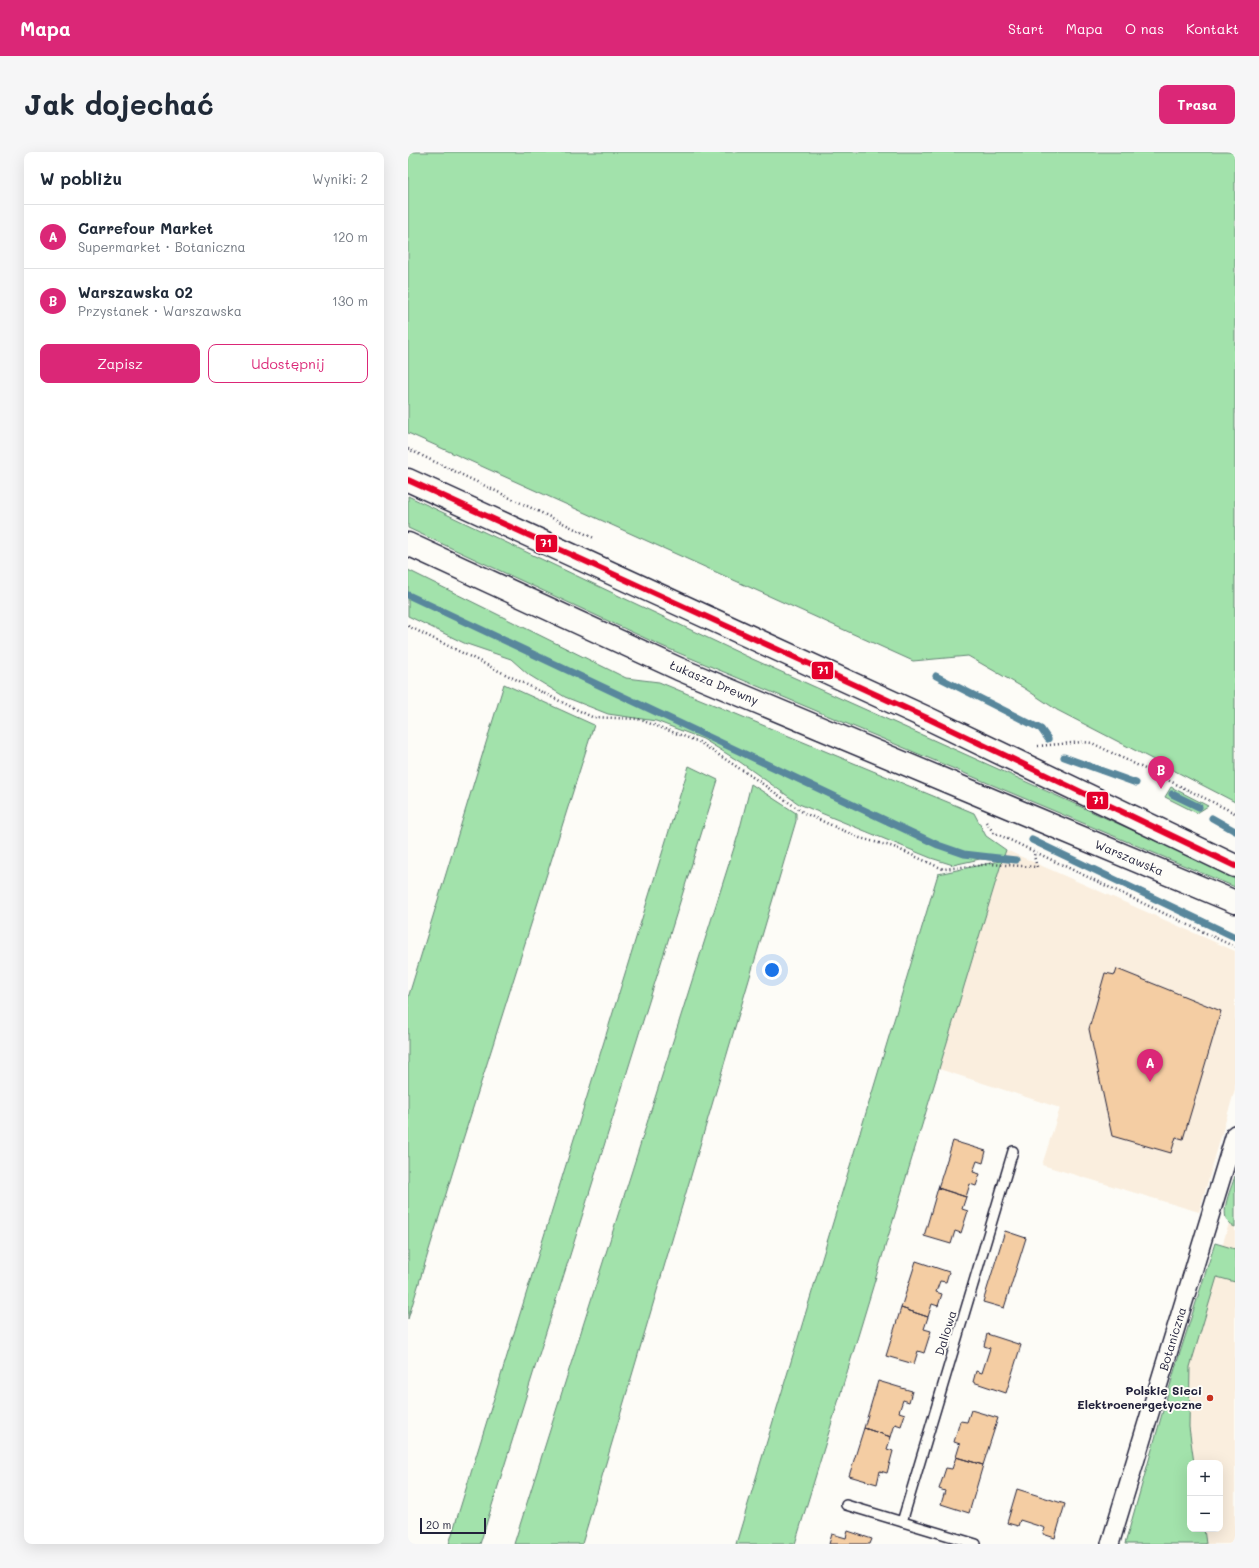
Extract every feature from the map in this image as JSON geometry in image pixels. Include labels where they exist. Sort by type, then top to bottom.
[{"type":"main road","points":[[408,480],[928,718],[1235,866]]},
{"type":"main road","name":"Łukasza Drewny","points":[[408,544],[679,669],[1023,814]]},
{"type":"main road","name":"Warszawska","points":[[1023,814],[1235,902]]},
{"type":"street","name":"Botaniczna","points":[[1110,1544],[1235,1134]]},
{"type":"lane","name":"Daliowa","points":[[902,1522],[1013,1151]]},
{"type":"lane","points":[[846,1505],[976,1544]]},
{"type":"path","points":[[408,626],[592,717],[638,719],[698,742],[757,780],[804,814],[860,838],[894,847],[943,869],[991,864],[1037,867],[1034,856],[1035,852]]},
{"type":"path","points":[[1035,746],[1083,742],[1092,743],[1235,813]]},
{"type":"path","points":[[984,819],[992,832],[1235,947]]},
{"type":"shaded area","points":[[1006,850],[1235,951],[1235,1089],[1199,1212],[1042,1165],[1060,1108],[939,1069]]},
{"type":"shaded area","name":"Polskie Sieci Elektroenergetyczne","points":[[1235,1204],[1235,1544],[1199,1544],[1197,1532],[1223,1532],[1223,1460],[1189,1460],[1185,1366]]},
{"type":"green space","points":[[408,152],[1235,152],[1235,802],[1057,710],[1024,688],[968,656],[913,661],[408,433]]},
{"type":"green space","points":[[408,496],[748,657],[1235,877],[1235,887],[662,646],[408,528]]},
{"type":"green space","points":[[408,570],[626,678],[659,682],[974,813],[986,836],[1006,850],[795,1544],[736,1544],[938,874],[1000,861],[980,859],[953,865],[931,858],[799,804],[740,762],[703,739],[656,721],[608,714],[565,697],[529,675],[511,659],[464,643],[408,616]]},
{"type":"green space","points":[[504,684],[594,725],[453,1171],[408,1319],[408,998]]},
{"type":"green space","points":[[689,766],[718,780],[480,1544],[449,1544]]},
{"type":"green space","points":[[751,784],[796,813],[796,821],[582,1544],[514,1544],[739,832]]},
{"type":"green space","points":[[1171,787],[1208,806],[1197,813],[1165,797]]},
{"type":"green space","points":[[1235,1176],[1235,1227],[1229,1223],[1226,1218],[1225,1211],[1228,1196]]},
{"type":"green space","points":[[1215,1243],[1235,1249],[1235,1282],[1217,1277],[1190,1367],[1189,1427],[1194,1460],[1187,1460],[1187,1532],[1204,1532],[1206,1544],[1125,1544],[1176,1365]]},
{"type":"building","points":[[1117,969],[1221,1011],[1183,1139],[1176,1137],[1171,1153],[1112,1136],[1089,1029],[1105,973],[1115,975]]},
{"type":"building","points":[[953,1141],[986,1151],[983,1163],[977,1161],[973,1172],[980,1174],[976,1186],[970,1184],[966,1197],[938,1188]]},
{"type":"building","points":[[938,1188],[966,1197],[962,1209],[968,1211],[961,1233],[955,1231],[951,1244],[924,1236]]},
{"type":"building","points":[[1005,1231],[1026,1238],[1004,1308],[983,1302]]},
{"type":"building","points":[[916,1261],[949,1272],[946,1282],[940,1281],[936,1292],[942,1294],[938,1306],[932,1304],[928,1317],[901,1308]]},
{"type":"building","points":[[901,1308],[928,1317],[924,1329],[931,1331],[924,1353],[918,1351],[914,1364],[886,1356]]},
{"type":"building","points":[[987,1334],[1021,1345],[1006,1393],[973,1382],[976,1371],[982,1373],[990,1348],[984,1346]]},
{"type":"building","points":[[878,1381],[912,1391],[909,1402],[903,1400],[899,1412],[905,1414],[901,1426],[895,1424],[891,1437],[864,1428]]},
{"type":"building","points":[[971,1410],[998,1418],[983,1465],[956,1457],[960,1444],[954,1442],[960,1421],[967,1422]]},
{"type":"building","points":[[864,1428],[891,1437],[887,1449],[893,1451],[887,1473],[880,1471],[877,1484],[849,1476]]},
{"type":"building","points":[[956,1457],[983,1465],[969,1513],[941,1504],[945,1491],[939,1489],[946,1468],[952,1469]]},
{"type":"building","points":[[1017,1489],[1065,1504],[1055,1538],[1043,1534],[1045,1528],[1020,1520],[1018,1526],[1007,1523]]},
{"type":"building","points":[[848,1531],[872,1539],[870,1544],[829,1544],[832,1534],[846,1538]]},
{"type":"waterway","points":[[408,595],[938,845],[964,854],[1016,860]]},
{"type":"waterway","points":[[936,676],[1041,729],[1048,739]]},
{"type":"waterway","points":[[1064,757],[1136,783]]},
{"type":"waterway","points":[[1172,794],[1199,807]]},
{"type":"waterway","points":[[1212,818],[1235,831]]},
{"type":"waterway","points":[[1032,840],[1235,937]]},
{"type":"transit line","name":"71","points":[[408,480],[927,718],[1235,866]]},
{"type":"place","name":"Warszawska 02","points":[[1161,789]]},
{"type":"place","name":"Carrefour Market","points":[[1150,1082]]},
{"type":"place","name":"Polskie Sieci Elektroenergetyczne","points":[[1210,1398]]}]
